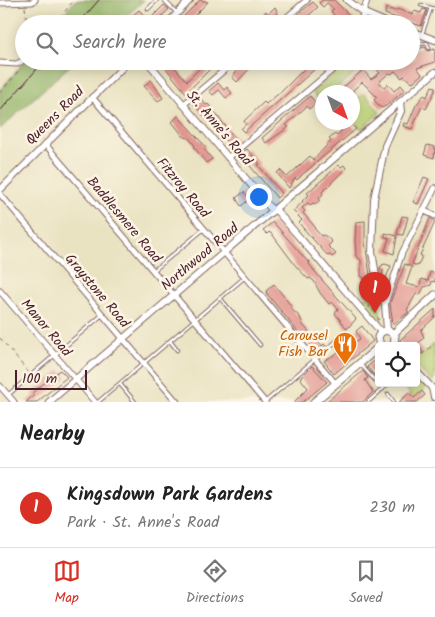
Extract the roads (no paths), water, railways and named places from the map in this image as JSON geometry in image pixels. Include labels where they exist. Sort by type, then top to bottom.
[{"type":"main road","points":[[378,342],[377,339],[435,295]]},
{"type":"main road","points":[[387,332],[396,339],[395,342]]},
{"type":"main road","points":[[314,402],[375,350]]},
{"type":"street","points":[[0,3],[35,0]]},
{"type":"street","points":[[178,14],[190,0]]},
{"type":"street","points":[[290,15],[307,0]]},
{"type":"street","points":[[347,0],[369,15]]},
{"type":"street","points":[[364,13],[367,0]]},
{"type":"street","points":[[420,34],[435,40]]},
{"type":"street","points":[[0,63],[15,64]]},
{"type":"street","name":"Queens Road","points":[[0,190],[120,70]]},
{"type":"street","name":"St. Anne's Road","points":[[154,70],[274,210],[387,332]]},
{"type":"street","points":[[183,105],[224,70]]},
{"type":"street","points":[[228,158],[332,70]]},
{"type":"street","name":"Northwood Road","points":[[49,402],[435,72]]},
{"type":"street","name":"Fitzroy Road","points":[[92,98],[336,384]]},
{"type":"street","points":[[385,304],[380,298],[372,252],[374,199],[385,146],[401,111],[400,102]]},
{"type":"street","name":"Baddlesmere Road","points":[[45,144],[265,402]]},
{"type":"street","points":[[387,332],[385,304],[402,253],[435,188]]},
{"type":"street","name":"Graystone Road","points":[[0,194],[177,402]]},
{"type":"street","points":[[423,210],[435,216]]},
{"type":"street","name":"Manor Road","points":[[0,291],[96,402]]},
{"type":"street","points":[[420,375],[432,388],[433,399]]},
{"type":"street","points":[[0,386],[14,402]]},
{"type":"lane","points":[[148,10],[157,0]]},
{"type":"lane","points":[[164,0],[178,14]]},
{"type":"lane","points":[[420,28],[433,9],[421,5]]},
{"type":"lane","points":[[420,44],[428,43],[429,48]]},
{"type":"lane","points":[[153,271],[204,229]]},
{"type":"lane","points":[[96,402],[120,384],[245,277]]},
{"type":"lane","points":[[220,298],[260,345]]},
{"type":"lane","points":[[8,395],[103,315]]},
{"type":"lane","points":[[265,402],[339,339]]},
{"type":"lane","points":[[170,341],[177,350]]},
{"type":"lane","points":[[360,363],[383,389]]},
{"type":"lane","points":[[120,384],[135,402]]},
{"type":"lane","points":[[368,402],[385,387]]},
{"type":"lane","points":[[388,394],[394,402]]},
{"type":"railway","points":[[86,15],[99,0]]},
{"type":"railway","points":[[0,111],[36,70]]},
{"type":"place","name":"Kingsdown Park Gardens","points":[[375,313]]},
{"type":"place","name":"Carousel Fish Bar","points":[[345,365]]}]
